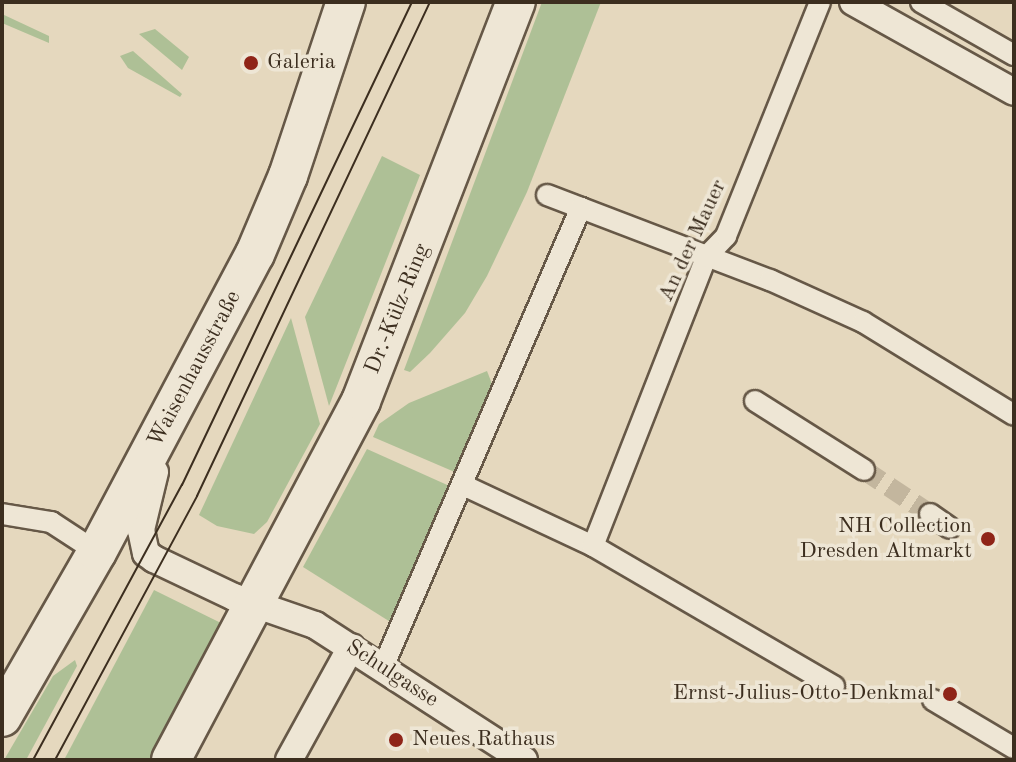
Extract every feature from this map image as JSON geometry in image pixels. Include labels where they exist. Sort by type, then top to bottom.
[{"type":"main road","name":"Waisenhausstraße","points":[[2,717],[97,552],[196,366],[279,200],[346,2]]},
{"type":"main road","name":"Dr.-Külz-Ring","points":[[171,760],[381,357],[516,2]]},
{"type":"street","name":"An der Mauer","points":[[593,546],[706,257],[726,236],[820,2]]},
{"type":"street","points":[[853,2],[1014,92]]},
{"type":"street","points":[[921,2],[1014,55]]},
{"type":"street","points":[[547,195],[863,322],[1014,415]]},
{"type":"street","points":[[383,667],[465,486],[581,208]]},
{"type":"street","points":[[196,366],[143,507],[146,553],[253,603]]},
{"type":"street","points":[[755,401],[864,470]]},
{"type":"street","points":[[465,486],[593,546],[834,686]]},
{"type":"street","points":[[2,514],[51,522],[97,552]]},
{"type":"street","points":[[930,514],[950,528]]},
{"type":"street","name":"Schulgasse","points":[[253,603],[315,625],[524,760]]},
{"type":"street","points":[[289,760],[351,647]]},
{"type":"street","points":[[933,700],[1014,748]]},
{"type":"green space","points":[[542,2],[601,2],[527,192],[487,276],[465,313],[430,353],[410,372],[404,370]]},
{"type":"green space","points":[[2,14],[49,36],[49,43],[2,23]]},
{"type":"green space","points":[[155,29],[189,57],[182,70],[139,34]]},
{"type":"green space","points":[[133,51],[182,94],[180,97],[128,68],[120,56]]},
{"type":"green space","points":[[382,156],[420,175],[329,406],[305,317]]},
{"type":"green space","points":[[291,318],[320,424],[267,522],[254,534],[217,526],[199,515]]},
{"type":"green space","points":[[487,371],[494,389],[457,473],[373,437],[379,424],[409,403]]},
{"type":"green space","points":[[367,449],[454,488],[392,623],[303,567]]},
{"type":"green space","points":[[154,590],[223,624],[150,760],[64,760]]},
{"type":"green space","points":[[75,660],[77,666],[26,760],[4,760],[53,676]]},
{"type":"tunnel","points":[[864,470],[930,514]]},
{"type":"tram line","points":[[33,760],[182,485],[412,2]]},
{"type":"tram line","points":[[55,760],[197,496],[430,2]]},
{"type":"place","name":"Galeria","points":[[251,63]]},
{"type":"place","name":"NH Collection Dresden Altmarkt","points":[[988,539]]},
{"type":"place","name":"Ernst-Julius-Otto-Denkmal","points":[[950,694]]},
{"type":"place","name":"Neues Rathaus","points":[[396,740]]}]
